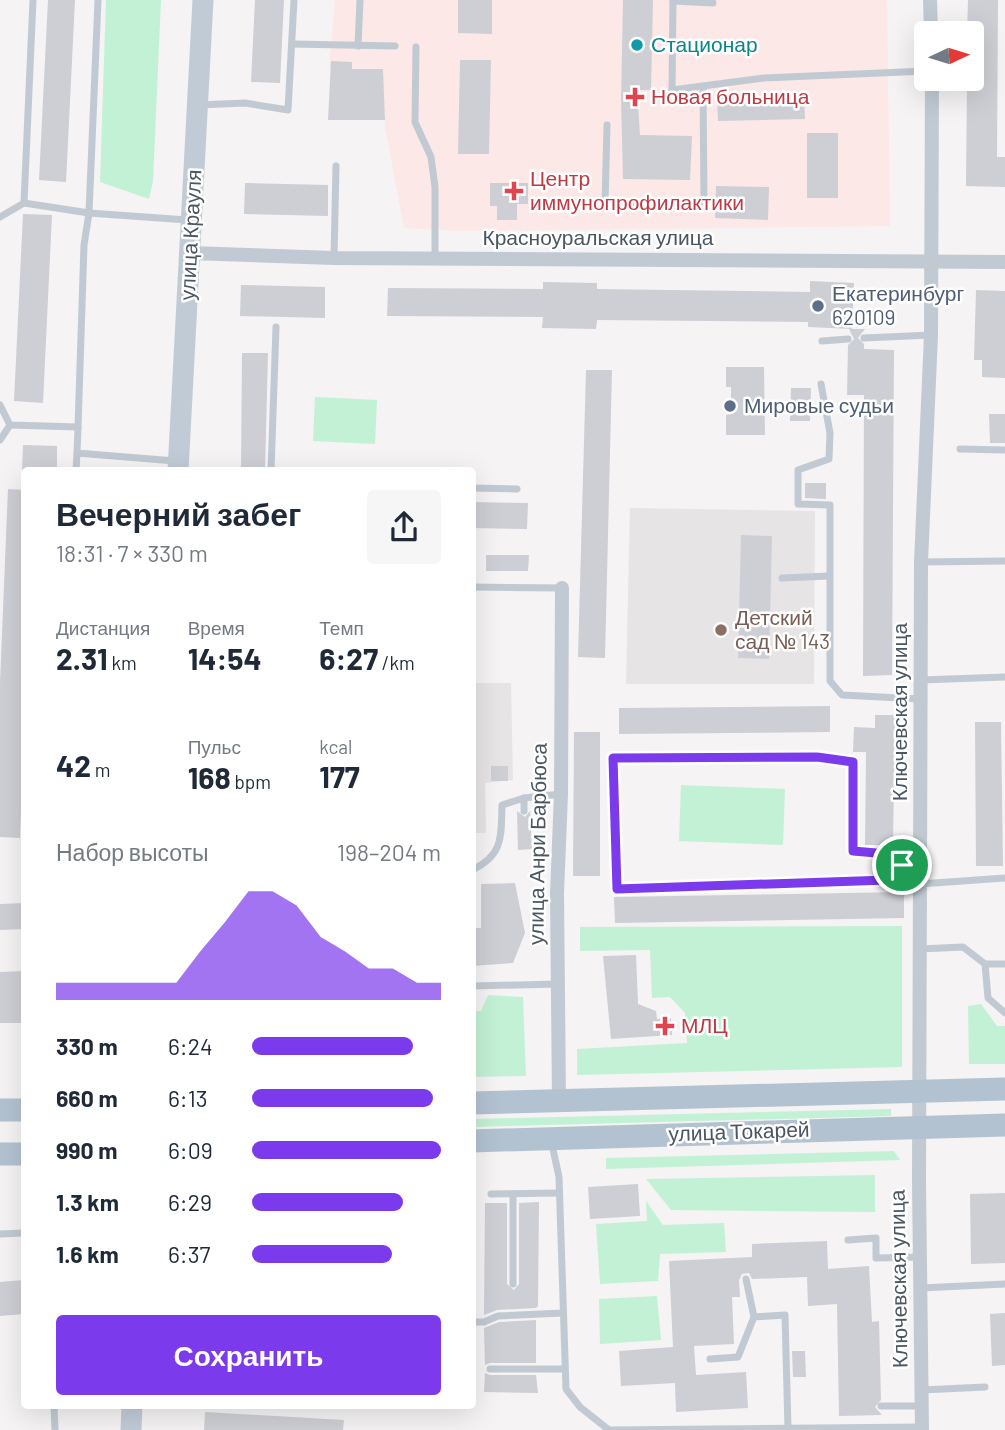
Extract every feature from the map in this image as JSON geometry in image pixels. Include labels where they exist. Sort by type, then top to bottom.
[{"type":"main road","name":"улица Крауля","points":[[179,466],[203,0]]},
{"type":"main road","name":"улица Токарей","points":[[476,1103],[1005,1089]]},
{"type":"main road","points":[[0,1110],[21,1110]]},
{"type":"main road","name":"улица Токарей","points":[[476,1141],[1005,1125]]},
{"type":"main road","points":[[0,1154],[21,1154]]},
{"type":"main road","points":[[131,1430],[132,1409]]},
{"type":"street","points":[[930,0],[931,21]]},
{"type":"street","name":"Ключевская улица","points":[[922,1428],[921,562],[933,260],[932,91]]},
{"type":"street","name":"Красноуральская улица","points":[[190,253],[334,258],[1005,262]]},
{"type":"street","name":"улица Анри Барбюса","points":[[559,1101],[557,893],[561,794],[562,588]]},
{"type":"lane","points":[[24,203],[33,0]]},
{"type":"lane","points":[[76,467],[84,245],[89,214],[98,0]]},
{"type":"lane","points":[[198,105],[245,103],[288,110],[294,0]]},
{"type":"lane","points":[[358,46],[360,0]]},
{"type":"lane","points":[[713,3],[673,0],[672,90],[764,78],[914,72]]},
{"type":"lane","points":[[292,44],[396,46]]},
{"type":"lane","points":[[416,47],[415,122],[431,157],[435,187],[435,258]]},
{"type":"lane","points":[[607,125],[605,204],[704,202],[703,87]]},
{"type":"lane","points":[[334,258],[336,166]]},
{"type":"lane","points":[[0,217],[24,203],[89,214],[191,220]]},
{"type":"lane","points":[[271,467],[276,327]]},
{"type":"lane","points":[[864,338],[931,335]]},
{"type":"lane","points":[[822,341],[848,339]]},
{"type":"lane","points":[[821,384],[830,433],[829,458],[798,470],[798,504],[830,505],[830,681],[842,695],[921,699]]},
{"type":"lane","points":[[0,405],[10,425]]},
{"type":"lane","points":[[10,425],[78,427]]},
{"type":"lane","points":[[0,440],[10,425]]},
{"type":"lane","points":[[960,449],[1005,450]]},
{"type":"lane","points":[[77,453],[179,466]]},
{"type":"lane","points":[[476,488],[517,489]]},
{"type":"lane","points":[[921,562],[1005,561]]},
{"type":"lane","points":[[782,578],[829,576]]},
{"type":"lane","points":[[476,587],[562,588]]},
{"type":"lane","points":[[921,680],[1005,677]]},
{"type":"lane","points":[[902,865],[888,854],[853,851],[853,762],[817,757],[613,758],[617,889],[888,880],[902,865],[909,864],[920,884],[1005,878]]},
{"type":"lane","points":[[476,868],[488,863],[501,843],[502,805],[524,798],[561,794]]},
{"type":"lane","points":[[524,798],[524,811]]},
{"type":"lane","points":[[920,948],[963,947],[985,964],[1005,964]]},
{"type":"lane","points":[[985,964],[988,998],[1005,1013]]},
{"type":"lane","points":[[476,986],[558,984]]},
{"type":"lane","points":[[550,1138],[559,1177],[566,1389],[580,1407],[609,1430],[922,1428]]},
{"type":"lane","points":[[491,1194],[559,1193]]},
{"type":"lane","points":[[513,1194],[513,1284]]},
{"type":"lane","points":[[0,1234],[21,1233]]},
{"type":"lane","points":[[848,1240],[876,1238],[876,1258],[920,1256]]},
{"type":"lane","points":[[897,1258],[898,1307]]},
{"type":"lane","points":[[710,1359],[738,1357],[754,1317],[746,1279]]},
{"type":"lane","points":[[921,1288],[1005,1284]]},
{"type":"lane","points":[[476,1322],[484,1322],[498,1316],[563,1313]]},
{"type":"lane","points":[[754,1317],[785,1315],[788,1428]]},
{"type":"lane","points":[[490,1369],[564,1369]]},
{"type":"lane","points":[[922,1390],[985,1387]]},
{"type":"lane","points":[[881,1406],[922,1406]]},
{"type":"lane","points":[[54,1409],[55,1430]]},
{"type":"shaded area","name":"Новая больница","points":[[335,0],[887,0],[890,226],[459,231],[404,228],[385,127],[383,69],[329,68]]},
{"type":"shaded area","name":"Детский сад № 143","points":[[630,508],[815,511],[814,684],[626,684]]},
{"type":"shaded area","points":[[476,683],[511,683],[513,780],[485,783],[486,833],[476,833]]},
{"type":"green space","points":[[106,0],[161,0],[153,181],[149,199],[100,182]]},
{"type":"green space","points":[[315,397],[377,400],[375,444],[313,441]]},
{"type":"green space","points":[[681,785],[785,789],[783,845],[679,841]]},
{"type":"green space","points":[[902,926],[902,1067],[577,1075],[577,1049],[687,1043],[685,1013],[670,997],[652,998],[650,950],[580,951],[580,927]]},
{"type":"green space","points":[[488,995],[523,997],[526,1076],[476,1077],[476,1011],[481,1011]]},
{"type":"green space","points":[[981,1004],[997,1026],[1005,1026],[1005,1064],[969,1064],[968,1006]]},
{"type":"green space","points":[[891,1109],[891,1116],[476,1127],[476,1119]]},
{"type":"green space","points":[[894,1151],[900,1160],[606,1169],[606,1158]]},
{"type":"green space","points":[[875,1175],[875,1212],[671,1210],[646,1179]]},
{"type":"green space","points":[[646,1201],[663,1225],[724,1223],[726,1252],[660,1254],[658,1281],[600,1284],[596,1224],[647,1221]]},
{"type":"green space","points":[[657,1296],[661,1340],[600,1344],[599,1299]]},
{"type":"building","points":[[48,0],[75,0],[66,182],[39,180]]},
{"type":"building","points":[[255,0],[284,0],[280,83],[251,82]]},
{"type":"building","points":[[458,0],[492,0],[492,34],[458,33]]},
{"type":"building","points":[[623,0],[653,0],[651,90],[637,90],[640,135],[692,136],[690,180],[623,179]]},
{"type":"building","points":[[968,0],[998,0],[997,157],[1005,157],[1005,187],[966,186],[967,91],[984,91],[984,21],[967,21]]},
{"type":"building","points":[[460,60],[491,60],[489,154],[458,154]]},
{"type":"building","points":[[331,61],[352,62],[352,69],[383,69],[385,120],[328,120]]},
{"type":"building","points":[[804,96],[805,119],[718,121],[717,97]]},
{"type":"building","points":[[807,133],[838,133],[838,198],[807,198]]},
{"type":"building","points":[[245,183],[328,185],[328,216],[244,214]]},
{"type":"building","points":[[490,183],[528,183],[528,204],[517,204],[517,220],[497,220],[497,206],[490,206]]},
{"type":"building","points":[[716,186],[769,187],[768,220],[715,218]]},
{"type":"building","points":[[23,214],[52,215],[43,403],[14,401]]},
{"type":"building","points":[[810,281],[854,283],[852,329],[808,327],[808,322],[597,320],[596,329],[542,328],[543,317],[387,316],[388,288],[543,289],[543,282],[597,283],[597,289],[810,292]]},
{"type":"building","points":[[241,285],[325,287],[325,318],[240,316]]},
{"type":"building","points":[[976,290],[1005,291],[1005,378],[982,377],[982,360],[974,360]]},
{"type":"building","points":[[849,329],[865,329],[858,338],[864,344],[864,349],[894,350],[892,675],[863,676],[864,395],[847,395],[848,345],[854,339]]},
{"type":"building","points":[[242,353],[268,353],[265,467],[241,467]]},
{"type":"building","points":[[726,367],[764,367],[765,435],[726,435],[726,415],[731,414],[731,387],[726,387]]},
{"type":"building","points":[[586,370],[612,370],[605,658],[578,657]]},
{"type":"building","points":[[791,388],[811,388],[810,421],[790,421]]},
{"type":"building","points":[[989,414],[1005,414],[1005,443],[990,443]]},
{"type":"building","points":[[23,445],[57,446],[57,467],[22,467]]},
{"type":"building","points":[[805,483],[826,483],[826,499],[805,498]]},
{"type":"building","points":[[8,489],[21,490],[20,838],[0,837],[0,682]]},
{"type":"building","points":[[476,502],[528,503],[527,529],[476,528]]},
{"type":"building","points":[[741,535],[772,536],[769,659],[738,658]]},
{"type":"building","points":[[486,555],[529,555],[528,571],[486,571]]},
{"type":"building","points":[[830,706],[830,732],[619,734],[619,708]]},
{"type":"building","points":[[875,715],[895,715],[893,845],[865,845],[866,752],[853,752],[854,727],[875,728]]},
{"type":"building","points":[[975,722],[1001,722],[1003,866],[976,866]]},
{"type":"building","points":[[574,732],[600,732],[600,876],[573,876]]},
{"type":"building","points":[[491,766],[508,766],[508,781],[491,781]]},
{"type":"building","points":[[517,811],[525,817],[530,811],[532,849],[518,850]]},
{"type":"building","points":[[515,883],[525,933],[513,963],[476,966],[476,928],[481,928],[481,884]]},
{"type":"building","points":[[904,892],[904,918],[615,923],[614,897]]},
{"type":"building","points":[[21,903],[21,929],[0,930],[0,904]]},
{"type":"building","points":[[636,955],[638,1004],[656,1011],[657,1019],[671,1018],[672,1035],[611,1039],[603,956]]},
{"type":"building","points":[[21,971],[21,1023],[0,1023],[0,972]]},
{"type":"building","points":[[638,1184],[640,1216],[590,1219],[588,1187]]},
{"type":"building","points":[[1005,1193],[1005,1263],[971,1264],[970,1194]]},
{"type":"building","points":[[539,1202],[538,1306],[497,1310],[484,1315],[485,1203],[507,1203],[507,1284],[514,1290],[519,1284],[519,1203]]},
{"type":"building","points":[[827,1241],[828,1269],[869,1266],[872,1322],[879,1321],[881,1400],[875,1407],[882,1415],[839,1416],[837,1304],[808,1306],[807,1277],[752,1279],[749,1273],[742,1274],[739,1280],[740,1297],[732,1297],[734,1344],[694,1346],[696,1375],[746,1372],[748,1408],[676,1412],[675,1383],[621,1386],[619,1351],[673,1347],[669,1261],[752,1257],[752,1244]]},
{"type":"building","points":[[21,1280],[21,1314],[0,1316],[0,1282]]},
{"type":"building","points":[[1005,1313],[1005,1365],[992,1366],[990,1314]]},
{"type":"building","points":[[536,1320],[536,1363],[485,1365],[484,1328],[499,1322]]},
{"type":"building","points":[[792,1351],[805,1351],[806,1377],[793,1377]]},
{"type":"building","points":[[485,1373],[536,1375],[538,1393],[484,1392]]},
{"type":"building","points":[[205,1412],[344,1420],[343,1430],[204,1430]]},
{"type":"place","name":"Стационар","points":[[637,45]]},
{"type":"place","name":"Новая больница","points":[[635,97]]},
{"type":"place","name":"Центр иммунопрофилактики","points":[[514,191]]},
{"type":"place","name":"Екатеринбург 620109","points":[[818,306]]},
{"type":"place","name":"Мировые судьи","points":[[730,406]]},
{"type":"place","name":"Детский сад № 143","points":[[721,630]]},
{"type":"place","name":"МЛЦ","points":[[665,1026]]},
{"type":"route","points":[[817,757],[853,762],[853,851],[888,854],[902,865],[888,880],[617,889],[613,758],[817,757]]}]
